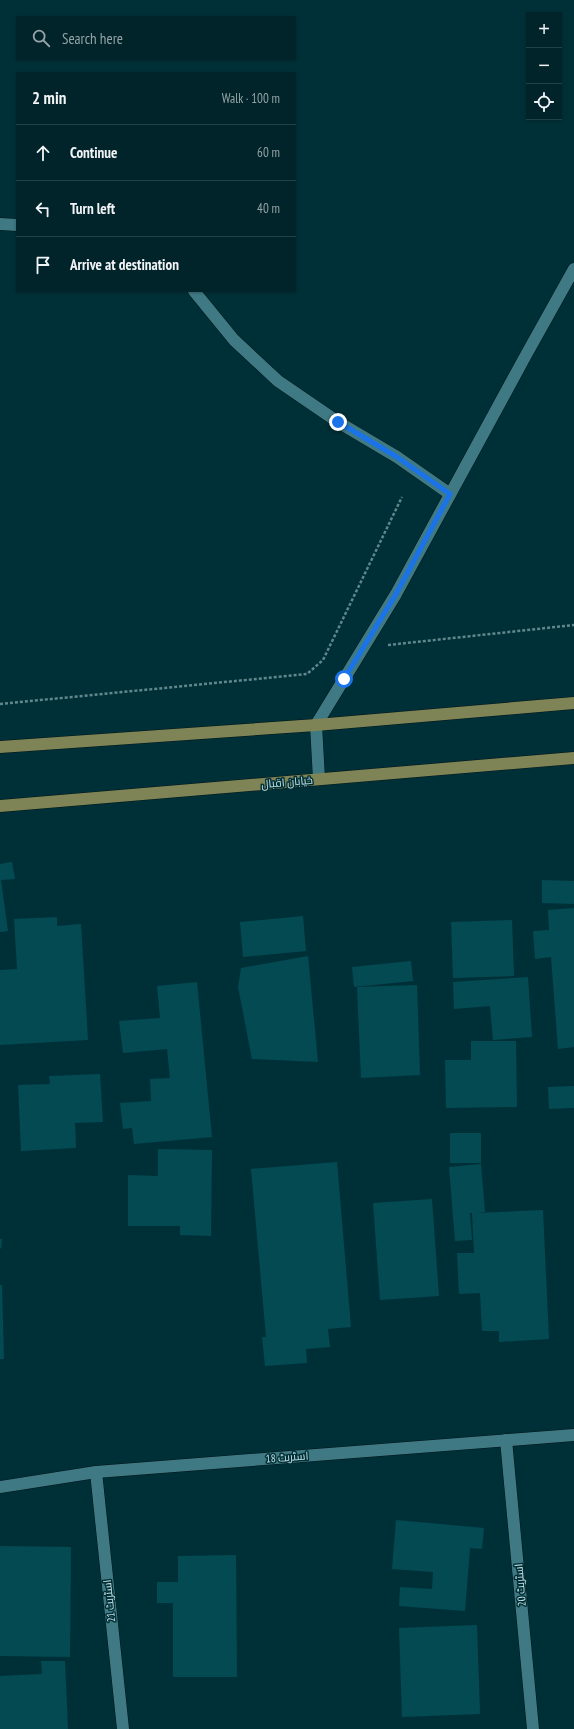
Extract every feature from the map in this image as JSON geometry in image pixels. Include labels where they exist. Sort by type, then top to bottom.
[{"type":"main road","points":[[0,748],[316,725],[574,703]]},
{"type":"main road","name":"خیابان اقبال","points":[[0,806],[574,758]]},
{"type":"street","points":[[0,224],[16,225]]},
{"type":"street","points":[[319,780],[316,725],[396,594],[574,269]]},
{"type":"street","points":[[195,292],[234,340],[278,381],[338,422],[397,457],[450,494]]},
{"type":"street","name":"اسٹریٹ 18","points":[[0,1487],[96,1472],[574,1435]]},
{"type":"street","name":"اسٹریٹ 20","points":[[506,1440],[533,1729]]},
{"type":"street","name":"اسٹریٹ 21","points":[[96,1472],[123,1729]]},
{"type":"path","points":[[0,704],[307,674],[322,660],[402,497]]},
{"type":"path","points":[[364,647],[574,625]]},
{"type":"building","points":[[12,862],[15,879],[1,880],[8,931],[0,932],[0,864]]},
{"type":"building","points":[[542,880],[574,881],[574,904],[542,903]]},
{"type":"building","points":[[574,908],[574,1047],[558,1049],[551,957],[535,959],[533,931],[549,930],[548,910]]},
{"type":"building","points":[[303,916],[306,951],[243,957],[240,922]]},
{"type":"building","points":[[57,917],[57,926],[81,924],[88,1040],[0,1045],[0,970],[17,969],[14,919]]},
{"type":"building","points":[[512,920],[514,976],[453,978],[451,922]]},
{"type":"building","points":[[308,956],[318,1062],[252,1059],[238,987],[241,968]]},
{"type":"building","points":[[411,961],[413,981],[354,987],[352,967]]},
{"type":"building","points":[[528,977],[532,1037],[493,1040],[490,1006],[454,1009],[453,982]]},
{"type":"building","points":[[197,982],[212,1137],[134,1144],[132,1128],[123,1129],[120,1103],[151,1101],[150,1079],[170,1078],[167,1049],[123,1053],[119,1021],[160,1018],[157,986]]},
{"type":"building","points":[[417,985],[420,1075],[361,1078],[357,987]]},
{"type":"building","points":[[471,1041],[516,1041],[517,1107],[446,1108],[445,1060],[471,1060]]},
{"type":"building","points":[[100,1074],[103,1122],[75,1123],[76,1148],[21,1151],[18,1085],[50,1084],[49,1076]]},
{"type":"building","points":[[574,1086],[574,1108],[549,1109],[548,1087]]},
{"type":"building","points":[[450,1133],[481,1133],[481,1163],[450,1163]]},
{"type":"building","points":[[158,1149],[212,1150],[211,1236],[180,1235],[180,1226],[128,1226],[128,1175],[158,1176]]},
{"type":"building","points":[[337,1162],[351,1327],[328,1329],[330,1347],[306,1349],[307,1363],[265,1366],[262,1337],[266,1337],[251,1169]]},
{"type":"building","points":[[481,1164],[485,1212],[475,1213],[543,1210],[549,1339],[499,1342],[499,1331],[482,1331],[480,1293],[459,1294],[457,1253],[474,1253],[472,1213],[470,1213],[472,1240],[455,1241],[449,1167]]},
{"type":"building","points":[[432,1199],[439,1296],[380,1300],[373,1203]]},
{"type":"building","points":[[0,1239],[2,1239],[1,1249],[0,1248]]},
{"type":"building","points":[[0,1285],[2,1285],[4,1359],[0,1359]]},
{"type":"building","points":[[396,1520],[484,1528],[482,1549],[470,1548],[465,1611],[399,1606],[400,1587],[432,1589],[433,1572],[392,1569]]},
{"type":"building","points":[[0,1546],[71,1547],[70,1657],[0,1656]]},
{"type":"building","points":[[236,1555],[237,1677],[173,1677],[173,1603],[157,1603],[157,1582],[178,1582],[178,1556]]},
{"type":"building","points":[[477,1625],[480,1714],[402,1717],[399,1628]]},
{"type":"building","points":[[41,1661],[65,1661],[68,1729],[0,1729],[0,1676],[42,1674]]},
{"type":"route","points":[[338,422],[397,457],[450,494],[396,594],[344,679]]}]
